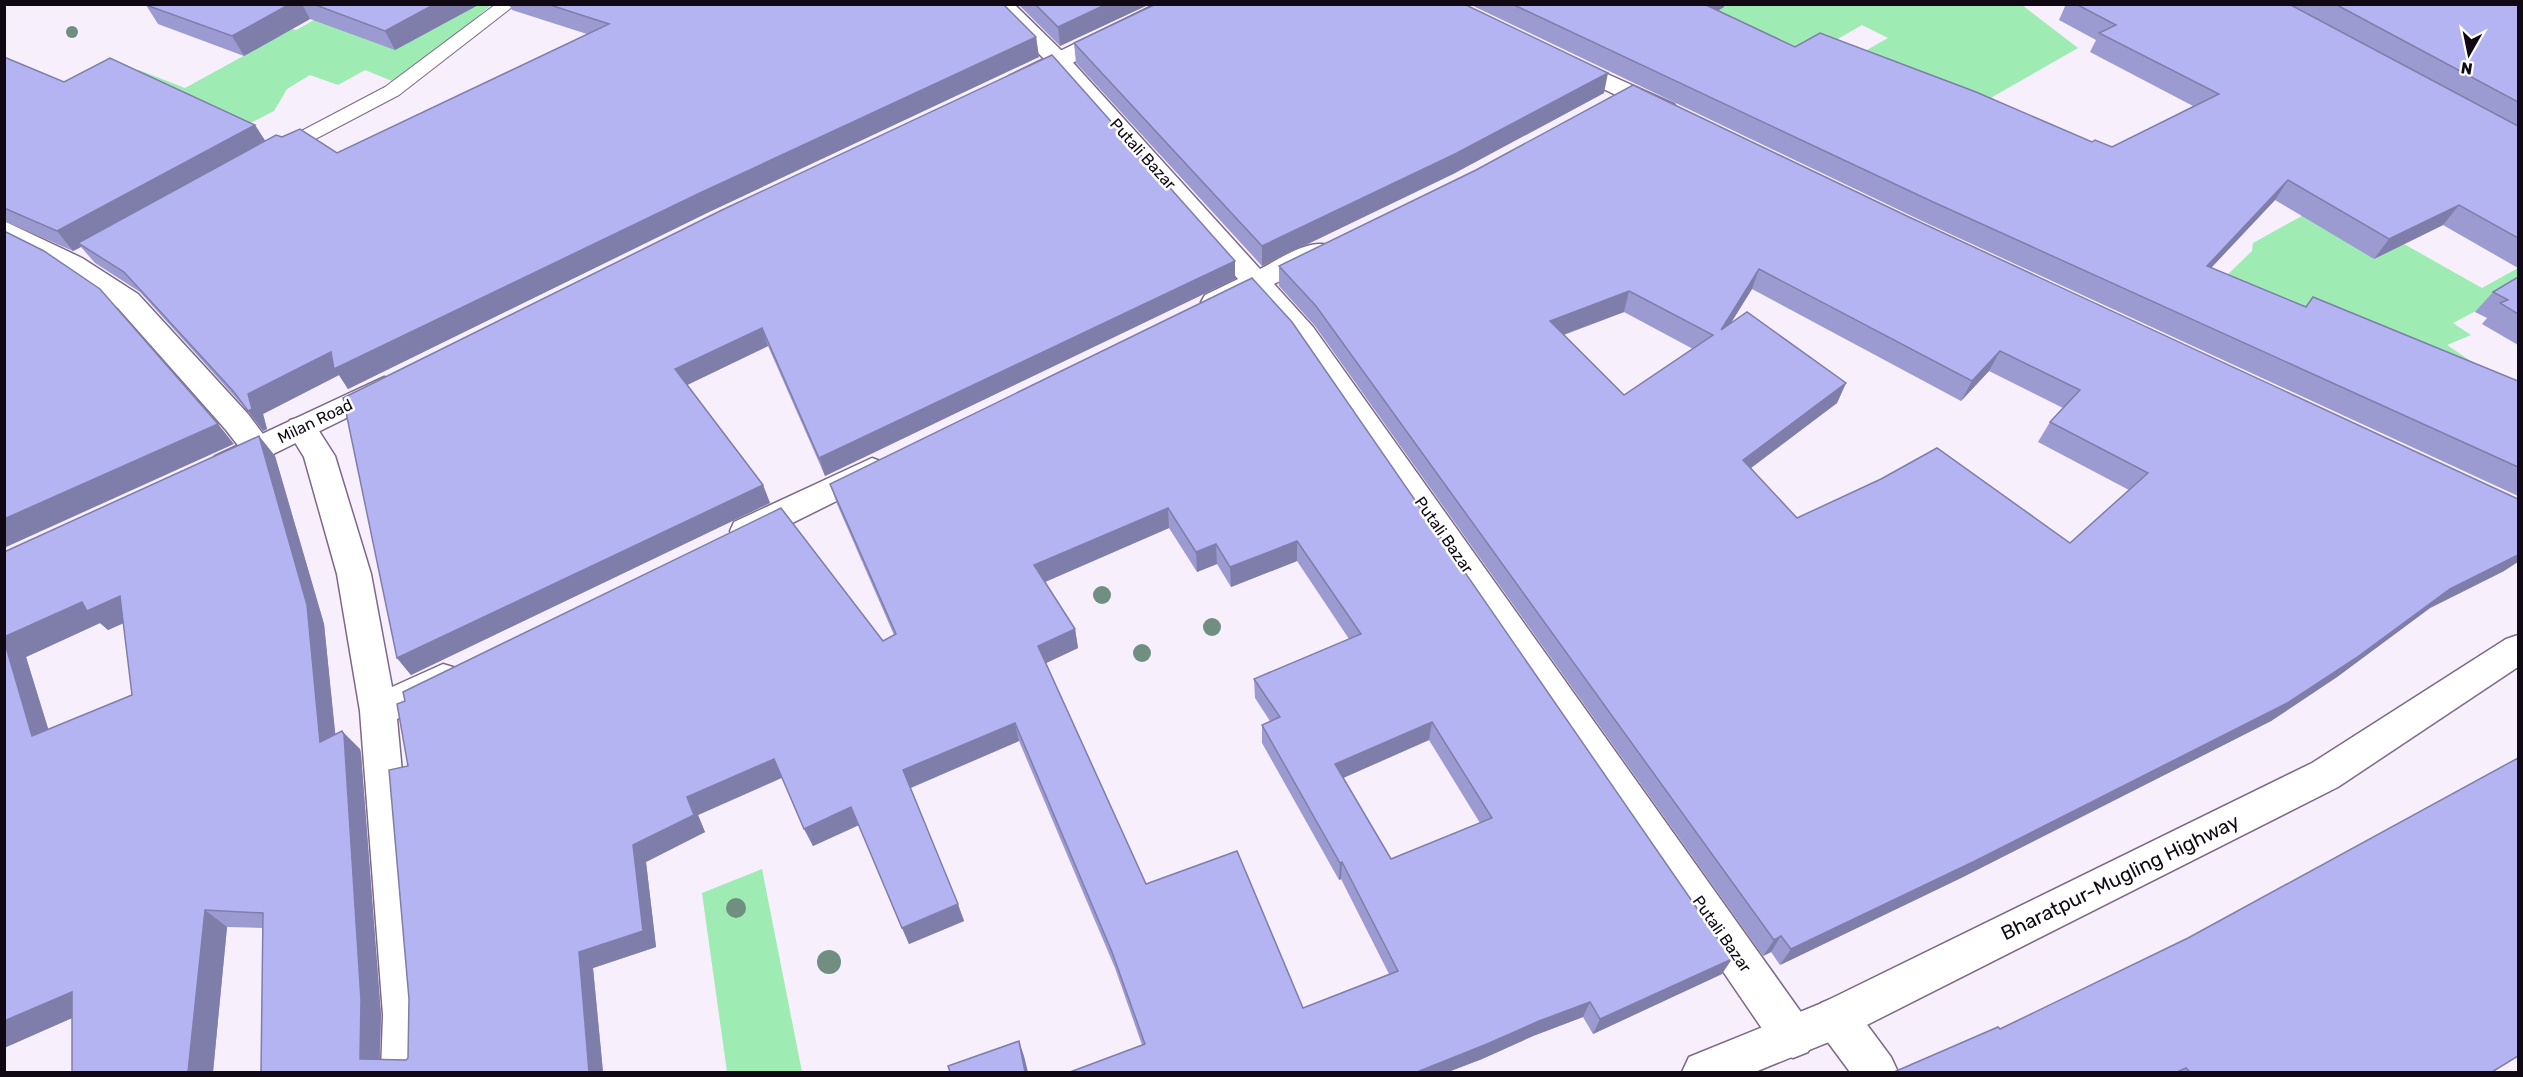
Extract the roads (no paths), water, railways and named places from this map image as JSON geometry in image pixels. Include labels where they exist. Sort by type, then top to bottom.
[{"type":"street","name":"Putali Bazar","points":[[1001,4],[1059,61],[1303,334],[1793,1036]]},
{"type":"street","points":[[996,90],[1175,4]]},
{"type":"street","points":[[1543,52],[1692,122]]},
{"type":"street","points":[[1598,109],[1629,92]]},
{"type":"street","points":[[4,229],[83,258],[128,301],[237,422],[258,449]]},
{"type":"street","points":[[1192,313],[1339,242]]},
{"type":"street","name":"Milan Road","points":[[205,473],[408,375]]},
{"type":"street","points":[[301,428],[319,456],[354,574],[378,711],[404,1015],[403,1072]]},
{"type":"street","points":[[720,544],[892,460]]},
{"type":"street","name":"Bharatpur-Mugling Highway","points":[[1704,1072],[1836,1018],[2325,775],[2518,649]]},
{"type":"street","points":[[378,711],[463,669]]},
{"type":"street","points":[[1836,1018],[1876,1072]]},
{"type":"lane","points":[[265,158],[392,91],[508,4]]}]
